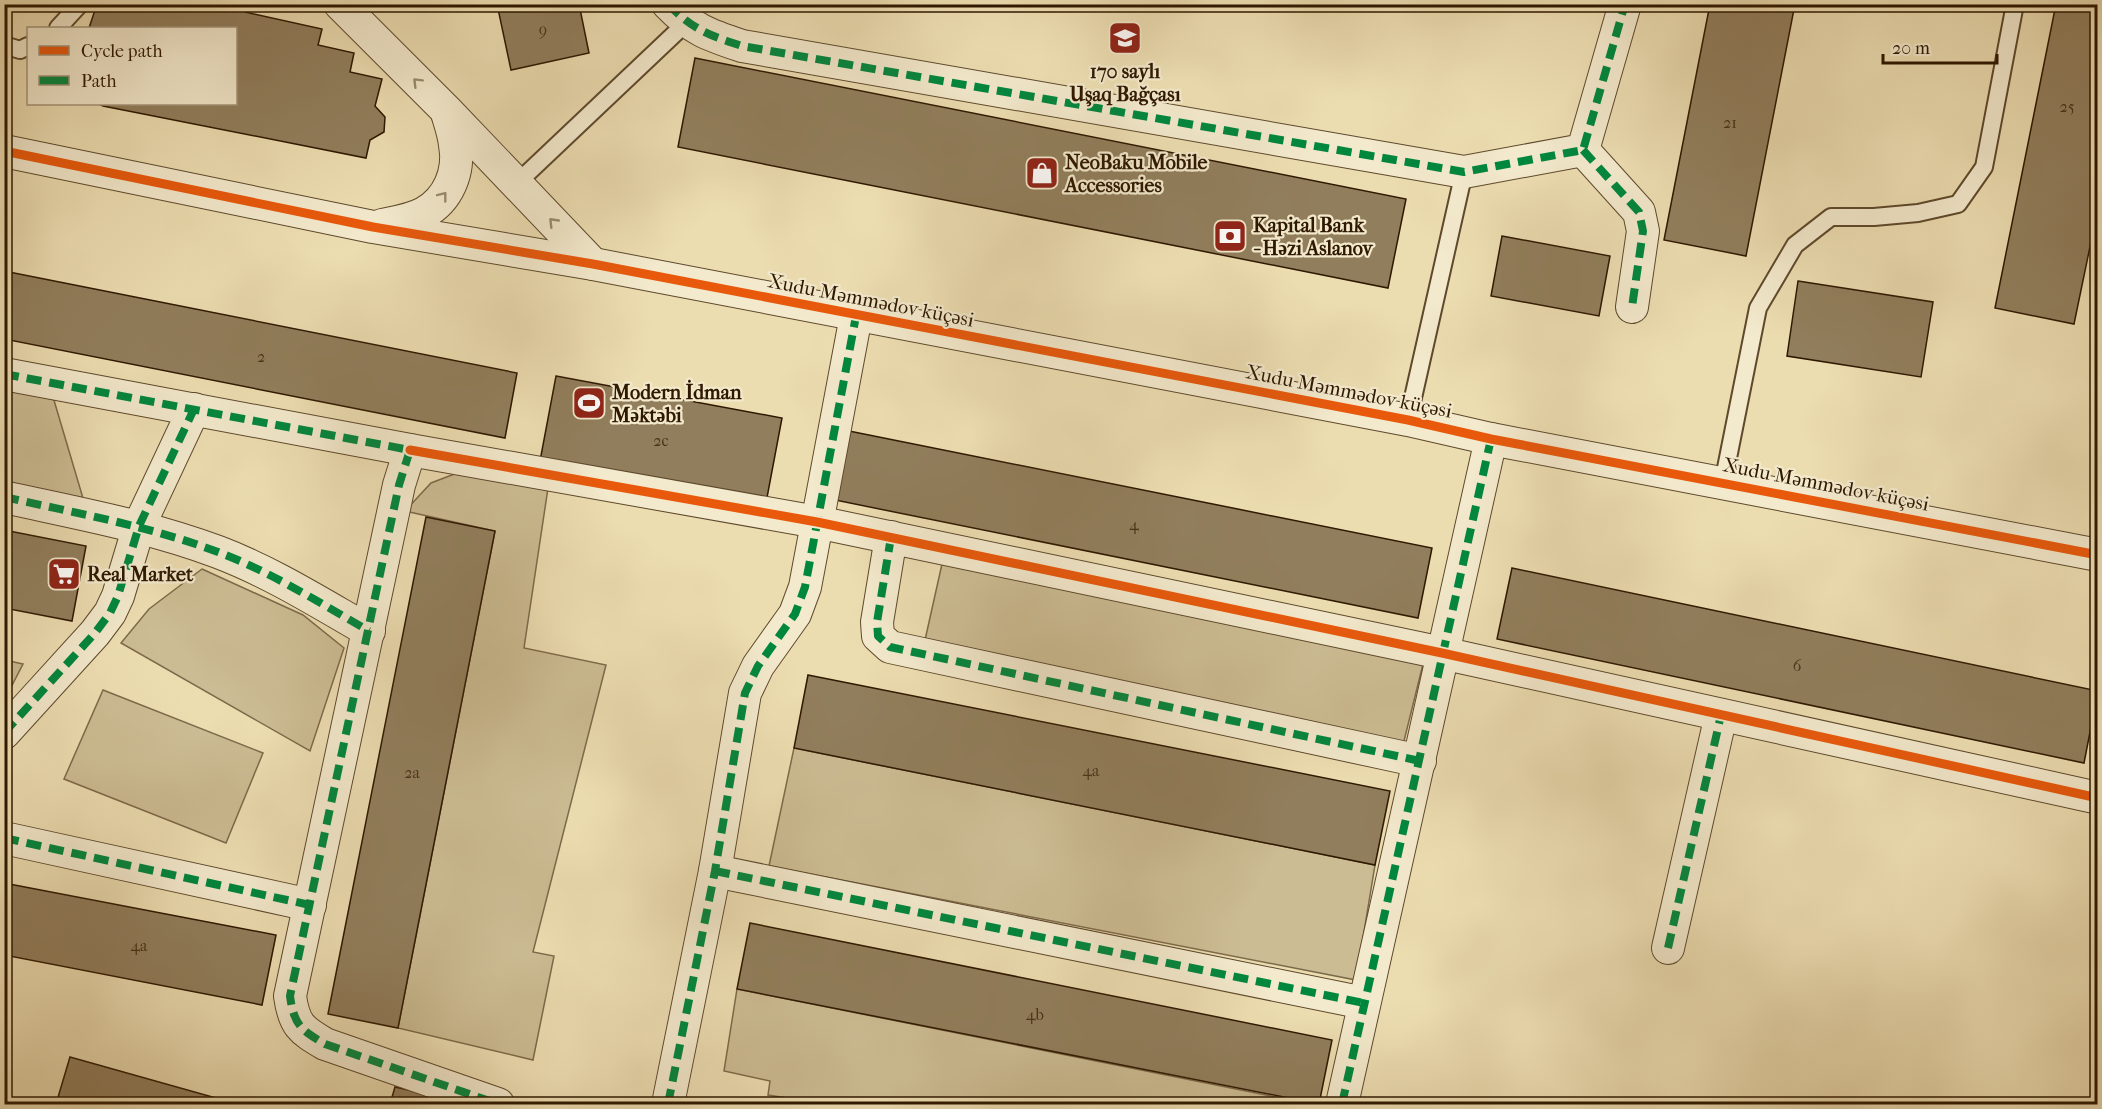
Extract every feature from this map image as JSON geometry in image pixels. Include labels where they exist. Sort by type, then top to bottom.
[{"type":"street","points":[[340,4],[447,111],[593,264]]},
{"type":"street","points":[[1583,150],[1625,4]]},
{"type":"street","points":[[677,14],[709,35],[742,46],[1464,172],[1583,150]]},
{"type":"street","points":[[373,227],[424,213],[439,203],[449,189],[456,170],[456,146],[447,111]]},
{"type":"street","points":[[1583,150],[1639,212],[1642,231],[1632,307]]},
{"type":"street","name":"Xudu Məmmədov küçəsi","points":[[4,151],[373,227],[593,264],[2097,555]]},
{"type":"street","points":[[669,1104],[715,871],[745,693],[758,666],[795,614],[806,587],[856,316]]},
{"type":"street","points":[[4,374],[410,450],[817,522],[1442,653],[2097,798]]},
{"type":"street","points":[[4,733],[95,633],[110,613],[118,596],[139,526],[194,409]]},
{"type":"street","points":[[1342,1104],[1491,439]]},
{"type":"street","points":[[410,450],[399,484],[290,996],[292,1014],[304,1032],[325,1044],[498,1104]]},
{"type":"street","points":[[4,497],[139,526],[219,552],[265,572],[369,631]]},
{"type":"street","points":[[891,537],[877,622],[878,636],[890,647],[1420,761]]},
{"type":"street","points":[[1668,948],[1721,715]]},
{"type":"street","points":[[4,838],[310,905]]},
{"type":"street","points":[[715,871],[1364,1003]]},
{"type":"lane","points":[[59,27],[80,4]]},
{"type":"lane","points":[[1723,483],[1758,308],[1795,245],[1831,217],[1874,218],[1918,213],[1958,204],[1983,167],[2015,4]]},
{"type":"lane","points":[[516,184],[677,14]]},
{"type":"lane","points":[[4,45],[20,50],[27,46]]},
{"type":"lane","points":[[1408,420],[1464,172]]},
{"type":"shaded area","points":[[4,388],[53,397],[85,505],[5,488]]},
{"type":"shaded area","points":[[457,473],[548,488],[524,648],[606,665],[533,952],[554,956],[533,1060],[398,1028],[495,531],[405,511],[431,483]]},
{"type":"shaded area","points":[[944,555],[1425,656],[1401,753],[923,649]]},
{"type":"shaded area","points":[[202,569],[303,615],[344,648],[310,751],[121,643],[149,609]]},
{"type":"shaded area","points":[[4,660],[23,664],[5,699]]},
{"type":"shaded area","points":[[103,690],[263,753],[226,843],[64,779]]},
{"type":"shaded area","points":[[794,748],[1375,865],[1356,980],[769,866]]},
{"type":"shaded area","points":[[737,989],[1286,1099],[1286,1104],[825,1104],[768,1095],[770,1081],[724,1071]]},
{"type":"building","points":[[102,4],[247,4],[245,12],[322,29],[318,45],[354,53],[350,72],[382,79],[375,106],[385,117],[384,132],[370,140],[366,158],[103,106],[101,105],[237,105],[237,27],[89,27],[95,10]]},
{"type":"building","points":[[497,4],[579,4],[589,53],[511,70]]},
{"type":"building","points":[[1710,4],[1795,4],[1746,256],[1664,240]]},
{"type":"building","points":[[2056,4],[2098,4],[2098,208],[2074,324],[1995,308]]},
{"type":"building","name":"NeoBaku Mobile Accessories","points":[[695,58],[1406,199],[1388,288],[678,147]]},
{"type":"building","points":[[1502,236],[1610,256],[1599,316],[1491,296]]},
{"type":"building","points":[[4,271],[517,373],[505,438],[4,339]]},
{"type":"building","points":[[1798,281],[1933,302],[1921,377],[1787,356]]},
{"type":"building","points":[[556,376],[782,418],[766,503],[540,461]]},
{"type":"building","points":[[849,431],[1432,548],[1418,618],[835,500]]},
{"type":"building","points":[[426,517],[495,531],[398,1028],[328,1014]]},
{"type":"building","points":[[4,530],[86,546],[72,621],[4,608]]},
{"type":"building","points":[[1512,568],[2098,691],[2084,763],[1497,639]]},
{"type":"building","points":[[808,675],[1390,791],[1375,865],[794,748]]},
{"type":"building","points":[[4,883],[276,935],[262,1005],[4,955]]},
{"type":"building","points":[[750,923],[1332,1040],[1319,1104],[737,989]]},
{"type":"building","points":[[70,1057],[216,1098],[214,1104],[56,1104]]},
{"type":"building","points":[[395,1087],[471,1104],[390,1104]]},
{"type":"marked path","points":[[668,4],[685,20],[702,31],[742,46],[1464,172],[1583,150],[1625,4]]},
{"type":"marked path","points":[[1583,150],[1639,212],[1643,231],[1632,307]]},
{"type":"marked path","points":[[668,1104],[715,871],[745,693],[758,666],[795,614],[805,587],[856,316]]},
{"type":"marked path","points":[[4,374],[410,450],[399,485],[290,996],[294,1014],[300,1026],[325,1044],[498,1104]]},
{"type":"marked path","points":[[4,733],[95,633],[110,613],[118,596],[139,526],[194,409]]},
{"type":"marked path","points":[[1342,1104],[1491,439]]},
{"type":"marked path","points":[[4,497],[139,527],[218,552],[276,578],[369,631]]},
{"type":"marked path","points":[[891,537],[877,622],[878,636],[890,647],[1420,761]]},
{"type":"marked path","points":[[1668,948],[1721,715]]},
{"type":"marked path","points":[[4,838],[310,905]]},
{"type":"marked path","points":[[715,871],[1364,1003]]},
{"type":"cycle path","points":[[4,151],[373,227],[593,264],[2098,555]]},
{"type":"cycle path","points":[[410,450],[817,522],[1442,653],[2098,798]]},
{"type":"place","name":"170 saylı Uşaq Bağçası","points":[[1125,38]]},
{"type":"place","name":"NeoBaku Mobile Accessories","points":[[1042,173]]},
{"type":"place","name":"Kapital Bank - Həzi Aslanov","points":[[1230,236]]},
{"type":"place","name":"Modern İdman Məktəbi","points":[[589,403]]},
{"type":"place","name":"Real Market","points":[[64,574]]}]
